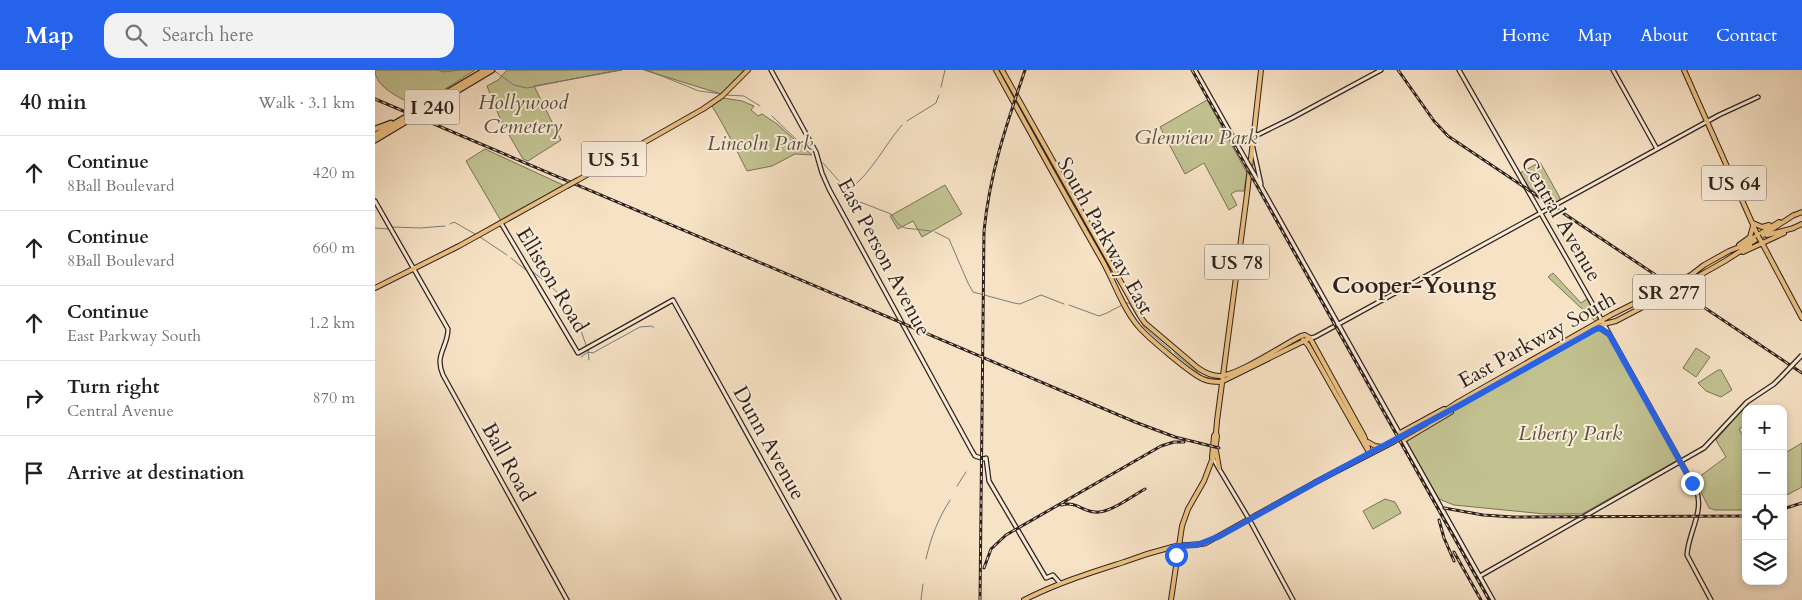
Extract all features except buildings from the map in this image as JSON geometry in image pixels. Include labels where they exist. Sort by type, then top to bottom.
[{"type":"highway","name":"I 240","points":[[375,135],[488,71]]},
{"type":"highway","name":"I 240","points":[[375,141],[488,71]]},
{"type":"highway","points":[[375,129],[404,118]]},
{"type":"main road","name":"US 51","points":[[375,288],[414,270],[501,223],[703,110],[722,96],[748,70]]},
{"type":"main road","name":"East Person Avenue","points":[[771,70],[817,152],[822,173],[829,189],[975,456],[986,458],[989,481],[1045,578],[1053,575],[1060,583]]},
{"type":"main road","name":"South Parkway East","points":[[996,70],[1136,324],[1197,377],[1218,382]]},
{"type":"main road","name":"South Parkway East","points":[[1002,70],[1140,316],[1145,323],[1198,368],[1205,373],[1220,376]]},
{"type":"main road","points":[[1195,70],[1493,600]]},
{"type":"main road","name":"US 78","points":[[1171,600],[1179,538],[1188,510],[1204,481],[1215,449],[1221,388],[1218,382],[1252,149],[1261,70]]},
{"type":"main road","points":[[1237,145],[1381,70]]},
{"type":"main road","name":"Central Avenue","points":[[1459,70],[1603,322],[1698,495],[1697,513],[1687,555],[1711,600]]},
{"type":"main road","points":[[1613,70],[1657,150]]},
{"type":"main road","name":"US 64","points":[[1684,70],[1761,242]]},
{"type":"main road","points":[[1218,382],[1230,379],[1338,324],[1707,122],[1758,97]]},
{"type":"main road","points":[[1651,138],[1654,148],[1653,152]]},
{"type":"main road","points":[[1245,142],[1251,146],[1261,187]]},
{"type":"main road","points":[[1241,151],[1241,147],[1245,142]]},
{"type":"main road","points":[[375,201],[414,270]]},
{"type":"main road","name":"US 64","points":[[1752,223],[1762,228],[1802,212]]},
{"type":"main road","name":"East Parkway South","points":[[1370,454],[1655,292],[1671,286],[1729,251],[1752,242],[1794,216]]},
{"type":"main road","points":[[1729,251],[1787,218]]},
{"type":"main road","name":"Elliston Road","points":[[501,223],[578,353],[660,307]]},
{"type":"main road","points":[[1738,246],[1751,237],[1752,223]]},
{"type":"main road","points":[[1732,257],[1802,224]]},
{"type":"main road","name":"East Parkway South","points":[[1460,403],[1596,329],[1603,322],[1611,322],[1660,298],[1771,234],[1794,228]]},
{"type":"main road","points":[[1768,254],[1768,247],[1773,238]]},
{"type":"main road","points":[[1761,242],[1802,318]]},
{"type":"main road","points":[[1752,248],[1758,248],[1768,254]]},
{"type":"main road","name":"Ball Road","points":[[414,270],[448,329],[448,336],[439,358],[443,375],[567,600]]},
{"type":"main road","name":"Dunn Avenue","points":[[660,307],[673,300],[839,600]]},
{"type":"main road","points":[[660,307],[669,304],[677,307]]},
{"type":"main road","points":[[1609,334],[1611,322]]},
{"type":"main road","points":[[1596,329],[1600,328],[1609,334]]},
{"type":"main road","points":[[1220,376],[1230,374],[1304,335]]},
{"type":"main road","points":[[1304,335],[1310,338],[1370,454]]},
{"type":"main road","points":[[1304,335],[1302,338],[1367,440],[1370,454]]},
{"type":"main road","points":[[1480,576],[1704,448],[1747,402],[1774,384],[1802,355]]},
{"type":"main road","points":[[1399,434],[1435,413],[1460,403]]},
{"type":"main road","points":[[1404,440],[1460,403]]},
{"type":"main road","name":"US 78","points":[[1212,457],[1216,433]]},
{"type":"main road","points":[[1367,440],[1375,446],[1384,447]]},
{"type":"main road","points":[[1215,449],[1219,468]]},
{"type":"main road","name":"SR 277","points":[[1177,548],[1206,543],[1370,454]]},
{"type":"main road","points":[[1212,457],[1249,519],[1293,600]]},
{"type":"main road","points":[[1171,547],[1179,538]]},
{"type":"main road","points":[[1024,600],[1060,583],[1171,547],[1177,548]]},
{"type":"green space","points":[[375,70],[475,70],[417,107],[385,88],[376,76]]},
{"type":"green space","name":"Hollywood Cemetery","points":[[507,70],[622,70],[534,86],[561,140],[528,161],[523,159],[501,121],[487,86],[498,80]]},
{"type":"green space","points":[[644,70],[745,70],[721,94]]},
{"type":"green space","name":"Lincoln Park","points":[[723,98],[742,101],[754,106],[751,110],[758,116],[762,114],[777,124],[812,155],[795,154],[772,166],[747,171],[712,106]]},
{"type":"green space","name":"Glenview Park","points":[[1207,100],[1247,173],[1244,191],[1236,191],[1231,194],[1237,205],[1229,210],[1204,163],[1185,174],[1160,127]]},
{"type":"green space","points":[[485,149],[563,185],[501,221],[466,161]]},
{"type":"green space","points":[[1540,162],[1560,198],[1560,200],[1553,204],[1526,186],[1520,173]]},
{"type":"green space","points":[[945,185],[962,214],[922,237],[913,221],[898,229],[890,216]]},
{"type":"green space","points":[[1553,273],[1581,303],[1587,299],[1598,320],[1596,322],[1548,277]]},
{"type":"green space","name":"Liberty Park","points":[[1599,328],[1606,332],[1677,458],[1676,461],[1582,514],[1545,514],[1454,505],[1439,499],[1406,442],[1410,437]]},
{"type":"green space","points":[[1696,348],[1710,357],[1696,377],[1683,368]]},
{"type":"green space","points":[[1721,370],[1732,390],[1721,397],[1706,391],[1698,383]]},
{"type":"green space","points":[[1742,410],[1742,427],[1739,429],[1742,435],[1742,510],[1715,510],[1709,508],[1695,480],[1726,457],[1716,440]]},
{"type":"green space","points":[[1802,443],[1802,487],[1787,495],[1787,452]]},
{"type":"green space","points":[[1385,499],[1395,502],[1401,513],[1373,529],[1363,511]]},
{"type":"waterway","points":[[438,70],[444,72],[459,70]]},
{"type":"waterway","points":[[493,70],[514,85],[527,88],[618,70]]},
{"type":"waterway","points":[[647,70],[699,91],[722,94]]},
{"type":"waterway","points":[[941,87],[945,70]]},
{"type":"waterway","points":[[726,95],[744,96],[760,106]]},
{"type":"waterway","points":[[907,121],[936,103],[939,95]]},
{"type":"waterway","points":[[772,116],[812,152]]},
{"type":"waterway","points":[[823,163],[847,190],[850,189],[865,175],[902,125]]},
{"type":"waterway","points":[[848,191],[855,200],[891,214],[899,225],[905,228],[931,231]]},
{"type":"waterway","points":[[450,224],[454,222],[475,234]]},
{"type":"waterway","points":[[393,227],[420,228],[445,226]]},
{"type":"waterway","points":[[375,228],[388,229]]},
{"type":"waterway","points":[[935,232],[949,239],[973,292],[1020,304],[1041,295],[1064,304]]},
{"type":"waterway","points":[[480,237],[507,255]]},
{"type":"waterway","points":[[511,258],[526,270]]},
{"type":"waterway","points":[[533,272],[565,300],[578,321]]},
{"type":"waterway","points":[[1125,303],[1129,303],[1144,327],[1171,351]]},
{"type":"waterway","points":[[1069,305],[1099,316],[1122,305]]},
{"type":"waterway","points":[[579,325],[586,345]]},
{"type":"waterway","points":[[581,357],[588,352],[593,353],[640,327],[652,326],[654,328]]},
{"type":"waterway","points":[[588,350],[589,360]]},
{"type":"waterway","points":[[1174,353],[1202,376]]},
{"type":"waterway","points":[[1205,377],[1215,380]]},
{"type":"waterway","points":[[957,486],[966,472]]},
{"type":"waterway","points":[[926,559],[935,528],[950,500]]},
{"type":"waterway","points":[[921,600],[923,584]]},
{"type":"railway","points":[[980,600],[984,231],[995,169],[1005,130],[1025,70]]},
{"type":"railway","points":[[1192,70],[1489,600]]},
{"type":"railway","points":[[1398,70],[1434,121],[1448,136],[1802,373]]},
{"type":"railway","points":[[375,99],[1135,422],[1175,437],[1219,448]]},
{"type":"railway","points":[[984,568],[991,549],[1006,535],[1161,446],[1174,442],[1184,442]]},
{"type":"railway","points":[[1061,505],[1071,504],[1090,511],[1101,512],[1114,507],[1145,489]]},
{"type":"railway","points":[[1787,508],[1802,503]]},
{"type":"railway","points":[[1444,508],[1483,515],[1513,517],[1742,516]]},
{"type":"railway","points":[[1439,520],[1454,561]]},
{"type":"railway","points":[[1454,552],[1481,600]]},
{"type":"district","name":"Cooper-Young","points":[[1414,285]]},
{"type":"route","points":[[1176,555],[1178,546],[1206,543],[1220,536],[1363,456],[1384,447],[1600,328],[1609,334],[1692,483]]}]
